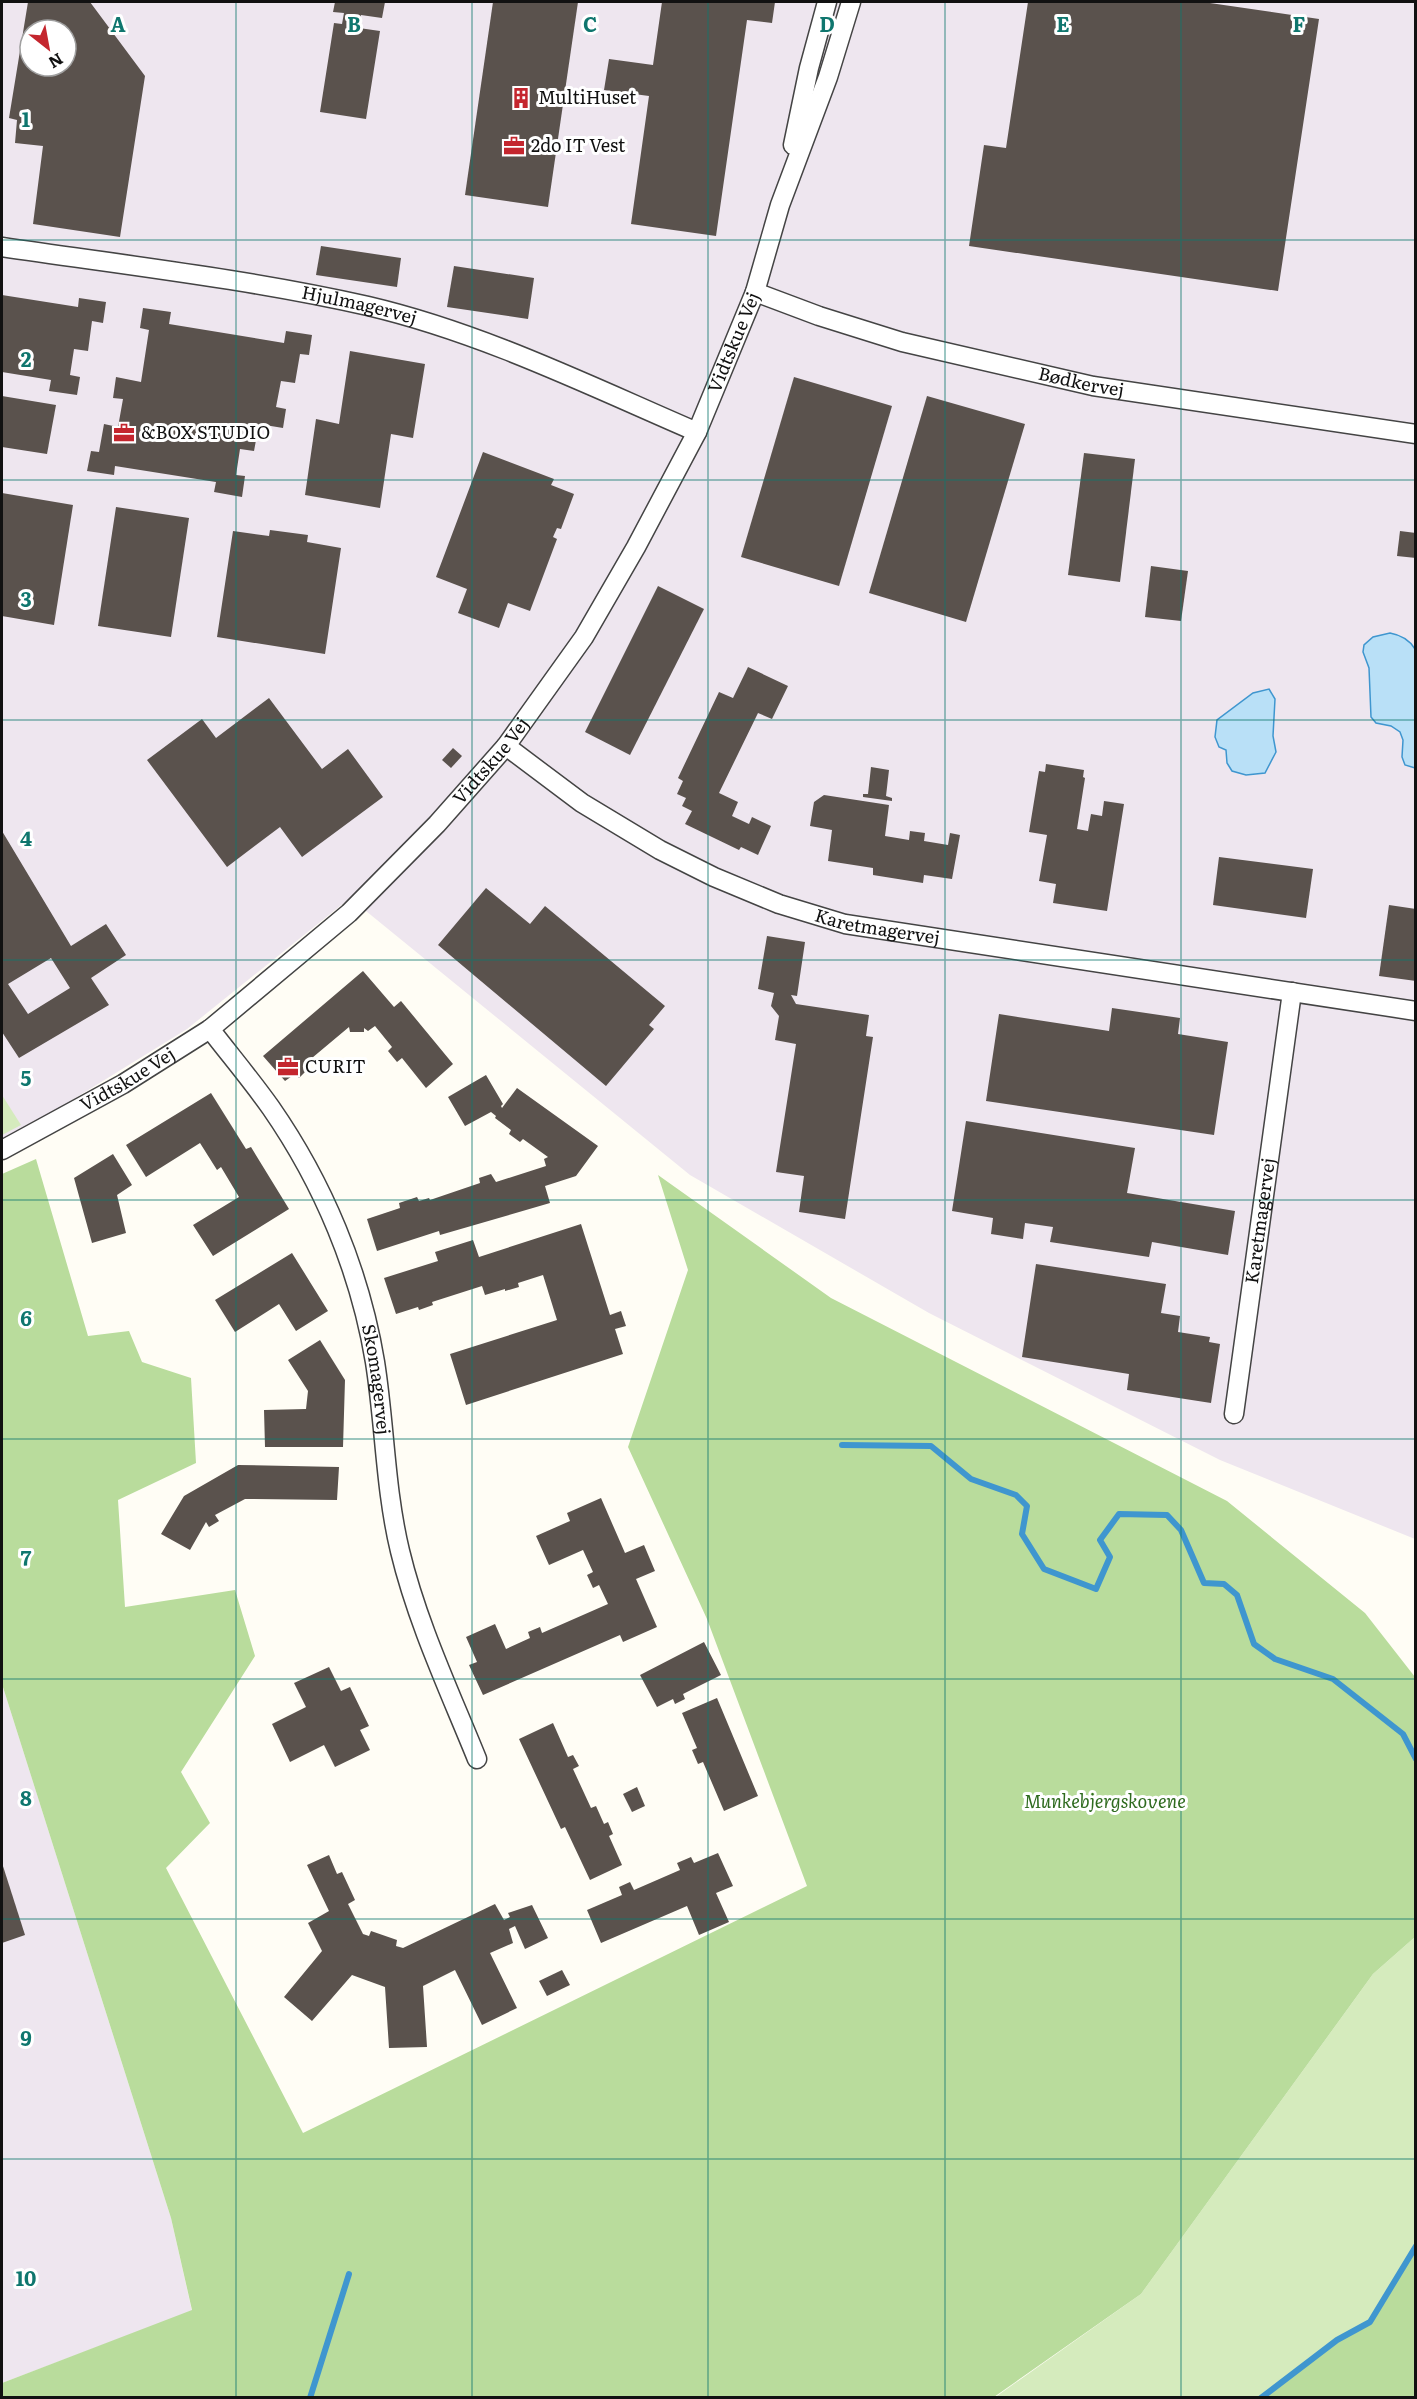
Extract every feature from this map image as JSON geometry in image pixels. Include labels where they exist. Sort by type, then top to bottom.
[{"type":"street","name":"Vidtskue Vej","points":[[2,1150],[123,1084],[210,1029],[350,913],[437,824],[506,746],[584,637],[636,547],[697,432],[755,292],[780,205],[809,68],[827,2]]},
{"type":"street","name":"Vidtskue Vej","points":[[780,205],[828,77],[851,2]]},
{"type":"street","name":"Hjulmagervej","points":[[2,247],[231,281],[369,307],[492,344],[697,432]]},
{"type":"street","name":"Bødkervej","points":[[755,292],[819,316],[902,342],[1094,386],[1416,434]]},
{"type":"street","name":"Karetmagervej","points":[[506,746],[582,803],[660,850],[714,877],[779,904],[846,924],[1416,1011]]},
{"type":"street","name":"Karetmagervej","points":[[1234,1414],[1292,992]]},
{"type":"street","name":"Skomagervej","points":[[210,1029],[271,1108],[302,1158],[324,1199],[339,1234],[365,1315],[375,1362],[389,1493],[400,1551],[418,1613],[477,1759]]},
{"type":"shaded area","points":[[2,2],[1415,2],[1415,1539],[1220,1460],[929,1313],[690,1175],[350,898],[187,1029],[38,1121],[2,1139]]},
{"type":"shaded area","points":[[2,1684],[171,2218],[192,2311],[2,2383]]},
{"type":"green space","points":[[2,1095],[21,1125],[2,1135]]},
{"type":"green space","name":"Munkebjergskovene","points":[[36,1159],[88,1336],[129,1331],[142,1362],[191,1378],[196,1463],[118,1500],[125,1607],[235,1590],[255,1656],[181,1772],[210,1823],[166,1868],[303,2133],[807,1886],[707,1619],[628,1447],[688,1270],[658,1175],[831,1298],[1227,1501],[1365,1613],[1415,1677],[1415,1937],[1373,1974],[1141,2294],[994,2397],[2,2397],[2,2383],[192,2310],[171,2218],[2,1684],[2,1174]]},
{"type":"green space","points":[[1415,1937],[1415,2246],[1370,2322],[1337,2340],[1261,2397],[994,2398],[1141,2294],[1373,1974]]},
{"type":"green space","points":[[1415,2246],[1415,2397],[1261,2397],[1337,2340],[1370,2322]]},
{"type":"water","points":[[1390,633],[1404,638],[1415,649],[1415,768],[1405,765],[1400,732],[1391,726],[1376,723],[1371,717],[1369,668],[1363,652],[1364,645],[1373,637]]},
{"type":"water","points":[[1269,689],[1275,699],[1273,736],[1276,752],[1265,773],[1246,775],[1232,771],[1227,763],[1226,750],[1219,747],[1215,737],[1217,720],[1253,693]]},
{"type":"building","points":[[28,2],[90,2],[145,76],[120,237],[33,224],[43,146],[15,143],[17,120],[9,118],[18,63],[18,78],[78,78],[78,18],[25,18]]},
{"type":"building","points":[[335,2],[385,2],[382,18],[361,15],[359,28],[380,31],[366,119],[320,112],[334,23],[342,24],[344,13],[333,12]]},
{"type":"building","name":"MultiHuset","points":[[493,2],[578,2],[548,207],[465,195]]},
{"type":"building","points":[[662,2],[775,2],[772,23],[747,20],[716,236],[631,224],[649,96],[604,90],[609,59],[653,65]]},
{"type":"building","points":[[1028,2],[1203,2],[1319,19],[1278,291],[969,246],[984,145],[1006,148]]},
{"type":"building","points":[[321,246],[401,258],[397,287],[316,275]]},
{"type":"building","points":[[454,266],[534,278],[528,319],[447,307]]},
{"type":"building","points":[[2,295],[78,307],[79,298],[106,302],[103,323],[92,321],[88,351],[74,349],[70,375],[80,377],[77,395],[49,391],[51,380],[2,372]]},
{"type":"building","points":[[143,308],[171,312],[169,324],[284,343],[286,331],[312,335],[309,355],[300,354],[295,383],[281,381],[276,407],[286,409],[283,428],[259,424],[254,451],[240,449],[236,475],[245,476],[242,497],[214,492],[216,482],[115,466],[114,475],[87,471],[91,451],[99,452],[104,424],[118,427],[123,399],[113,398],[116,377],[141,382],[149,330],[140,328]]},
{"type":"building","points":[[350,351],[425,364],[413,438],[391,434],[380,508],[305,495],[316,419],[339,424]]},
{"type":"building","points":[[794,377],[892,406],[839,586],[741,557]]},
{"type":"building","points":[[2,396],[56,405],[47,454],[2,447]]},
{"type":"building","points":[[927,396],[1025,424],[966,622],[869,593]]},
{"type":"building","points":[[483,452],[554,479],[551,485],[574,494],[561,529],[557,528],[553,537],[557,539],[530,611],[508,603],[499,628],[458,613],[467,589],[436,577]]},
{"type":"building","points":[[1084,453],[1135,459],[1120,582],[1068,575]]},
{"type":"building","points":[[2,493],[73,505],[54,625],[2,616]]},
{"type":"building","points":[[116,507],[189,518],[171,637],[98,626]]},
{"type":"building","points":[[270,530],[308,535],[307,542],[341,548],[325,654],[217,637],[233,531],[269,536]]},
{"type":"building","points":[[1400,531],[1416,533],[1416,558],[1397,556]]},
{"type":"building","points":[[1151,566],[1188,571],[1181,621],[1145,617]]},
{"type":"building","points":[[658,586],[704,609],[630,755],[585,732]]},
{"type":"building","points":[[748,667],[788,686],[772,719],[758,713],[719,793],[738,802],[732,816],[749,824],[752,817],[771,826],[758,855],[741,847],[739,850],[685,824],[692,811],[682,806],[686,798],[677,794],[683,781],[678,778],[719,692],[733,698]]},
{"type":"building","points":[[269,698],[322,769],[348,749],[383,797],[302,857],[280,827],[227,867],[147,760],[202,719],[216,738]]},
{"type":"building","points":[[453,748],[462,756],[451,768],[442,760]]},
{"type":"building","points":[[1046,764],[1084,770],[1083,777],[1085,778],[1077,829],[1088,831],[1091,814],[1102,816],[1104,801],[1124,804],[1107,911],[1053,903],[1056,884],[1039,881],[1047,835],[1029,832],[1039,771],[1045,772]]},
{"type":"building","points":[[871,767],[889,770],[886,796],[892,798],[892,801],[863,797],[863,794],[868,794]]},
{"type":"building","points":[[824,795],[889,805],[885,836],[909,840],[910,831],[925,833],[924,841],[948,845],[950,833],[960,835],[952,879],[924,875],[923,883],[873,875],[873,868],[828,861],[832,830],[810,826],[814,802]]},
{"type":"building","points":[[2,831],[71,946],[106,924],[126,955],[91,978],[109,1005],[19,1058],[2,1032]],"holes":[[[51,958],[70,988],[28,1014],[8,984]]]},
{"type":"building","points":[[1219,857],[1313,869],[1306,918],[1213,905]]},
{"type":"building","points":[[486,888],[530,924],[545,906],[665,1006],[649,1025],[654,1029],[606,1086],[438,945]]},
{"type":"building","points":[[1389,905],[1416,909],[1416,981],[1379,976]]},
{"type":"building","points":[[767,936],[805,942],[797,996],[791,995],[796,1004],[869,1015],[866,1036],[873,1037],[845,1219],[799,1212],[804,1176],[776,1172],[796,1044],[775,1040],[779,1016],[771,1006],[774,993],[758,989]]},
{"type":"building","points":[[363,971],[394,1007],[401,1001],[453,1064],[426,1088],[402,1058],[397,1062],[388,1051],[392,1047],[375,1026],[368,1031],[364,1028],[364,1032],[350,1032],[349,1027],[306,1063],[309,1068],[299,1078],[295,1074],[285,1081],[263,1056]]},
{"type":"building","points":[[1112,1008],[1180,1018],[1178,1034],[1228,1042],[1214,1135],[986,1101],[999,1014],[1109,1031]]},
{"type":"building","points":[[486,1075],[503,1104],[502,1108],[517,1088],[598,1146],[576,1176],[545,1186],[550,1203],[440,1235],[439,1231],[377,1251],[367,1219],[400,1208],[399,1203],[417,1197],[419,1201],[429,1198],[430,1200],[480,1183],[479,1178],[491,1174],[496,1182],[546,1166],[544,1159],[548,1157],[523,1139],[520,1142],[509,1134],[511,1130],[491,1112],[465,1126],[448,1097]]},
{"type":"building","points":[[211,1093],[246,1149],[251,1147],[289,1209],[213,1256],[193,1225],[239,1197],[221,1167],[217,1170],[200,1143],[146,1177],[126,1145]]},
{"type":"building","points":[[966,1121],[1135,1148],[1127,1193],[1235,1211],[1228,1255],[1152,1242],[1149,1257],[1050,1242],[1053,1227],[1025,1223],[1023,1239],[991,1234],[993,1218],[952,1211]]},
{"type":"building","points":[[113,1154],[132,1185],[117,1195],[126,1233],[92,1243],[74,1178]]},
{"type":"building","points":[[581,1224],[610,1315],[621,1311],[626,1326],[615,1329],[623,1354],[466,1405],[450,1354],[557,1320],[543,1275],[518,1283],[519,1287],[505,1291],[505,1289],[485,1295],[482,1286],[432,1302],[433,1305],[419,1310],[418,1307],[396,1314],[384,1278],[438,1261],[435,1252],[473,1240],[479,1257]]},
{"type":"building","points":[[292,1253],[328,1311],[296,1331],[279,1304],[235,1332],[215,1300]]},
{"type":"building","points":[[1036,1264],[1166,1284],[1161,1313],[1180,1316],[1178,1332],[1210,1337],[1209,1342],[1220,1344],[1211,1403],[1127,1390],[1129,1374],[1022,1357]]},
{"type":"building","points":[[320,1340],[345,1380],[343,1447],[265,1447],[264,1410],[306,1409],[308,1391],[288,1360]]},
{"type":"building","points":[[238,1465],[339,1467],[337,1500],[245,1499],[215,1515],[219,1521],[209,1527],[206,1522],[190,1550],[161,1534],[184,1496]]},
{"type":"building","points":[[601,1498],[625,1553],[644,1545],[655,1571],[636,1579],[657,1627],[623,1642],[620,1635],[483,1695],[469,1665],[477,1662],[466,1637],[495,1624],[506,1649],[530,1638],[528,1632],[540,1627],[542,1633],[608,1604],[599,1585],[593,1588],[587,1575],[593,1572],[583,1550],[549,1565],[536,1536],[570,1521],[567,1513]]},
{"type":"building","points":[[704,1642],[721,1675],[683,1694],[685,1699],[675,1704],[673,1699],[657,1707],[640,1675]]},
{"type":"building","points":[[329,1667],[341,1691],[350,1687],[369,1726],[360,1730],[370,1750],[335,1767],[324,1745],[290,1762],[272,1724],[306,1707],[294,1683]]},
{"type":"building","points":[[717,1698],[758,1796],[724,1811],[703,1762],[698,1764],[692,1750],[697,1748],[682,1713]]},
{"type":"building","points":[[553,1723],[568,1757],[573,1755],[579,1766],[573,1769],[591,1808],[596,1806],[604,1824],[608,1822],[613,1834],[609,1836],[622,1865],[590,1880],[565,1827],[561,1829],[519,1739]]},
{"type":"building","points":[[637,1787],[645,1806],[632,1812],[623,1794]]},
{"type":"building","points":[[718,1853],[733,1886],[716,1893],[729,1922],[699,1935],[687,1906],[601,1943],[587,1910],[622,1895],[619,1887],[630,1882],[634,1890],[680,1870],[677,1863],[691,1857],[694,1863]]},
{"type":"building","points":[[329,1855],[337,1874],[342,1872],[355,1900],[348,1904],[363,1934],[369,1936],[371,1931],[397,1940],[396,1946],[403,1948],[495,1904],[504,1920],[510,1917],[508,1913],[532,1905],[548,1938],[525,1949],[515,1926],[509,1929],[513,1943],[490,1953],[517,2008],[482,2025],[455,1970],[423,1986],[427,2047],[389,2048],[385,1987],[352,1975],[312,2021],[284,1997],[322,1951],[308,1923],[329,1911],[307,1865]]},
{"type":"building","points":[[2,1863],[25,1935],[2,1943]]},
{"type":"building","points":[[562,1970],[570,1985],[547,1996],[539,1981]]},
{"type":"waterway","points":[[842,1445],[931,1446],[971,1479],[1016,1495],[1027,1506],[1022,1534],[1044,1569],[1096,1589],[1110,1557],[1100,1540],[1119,1514],[1167,1515],[1181,1530],[1204,1583],[1224,1584],[1237,1595],[1254,1644],[1275,1659],[1333,1679],[1403,1734],[1416,1759]]},
{"type":"waterway","points":[[1261,2398],[1337,2340],[1370,2322],[1416,2246]]},
{"type":"waterway","points":[[310,2398],[349,2274]]},
{"type":"place","name":"MultiHuset","points":[[521,98]]},
{"type":"place","name":"2do IT Vest","points":[[514,146]]},
{"type":"place","name":"&BOX STUDIO","points":[[124,433]]},
{"type":"place","name":"CURIT","points":[[288,1067]]}]
